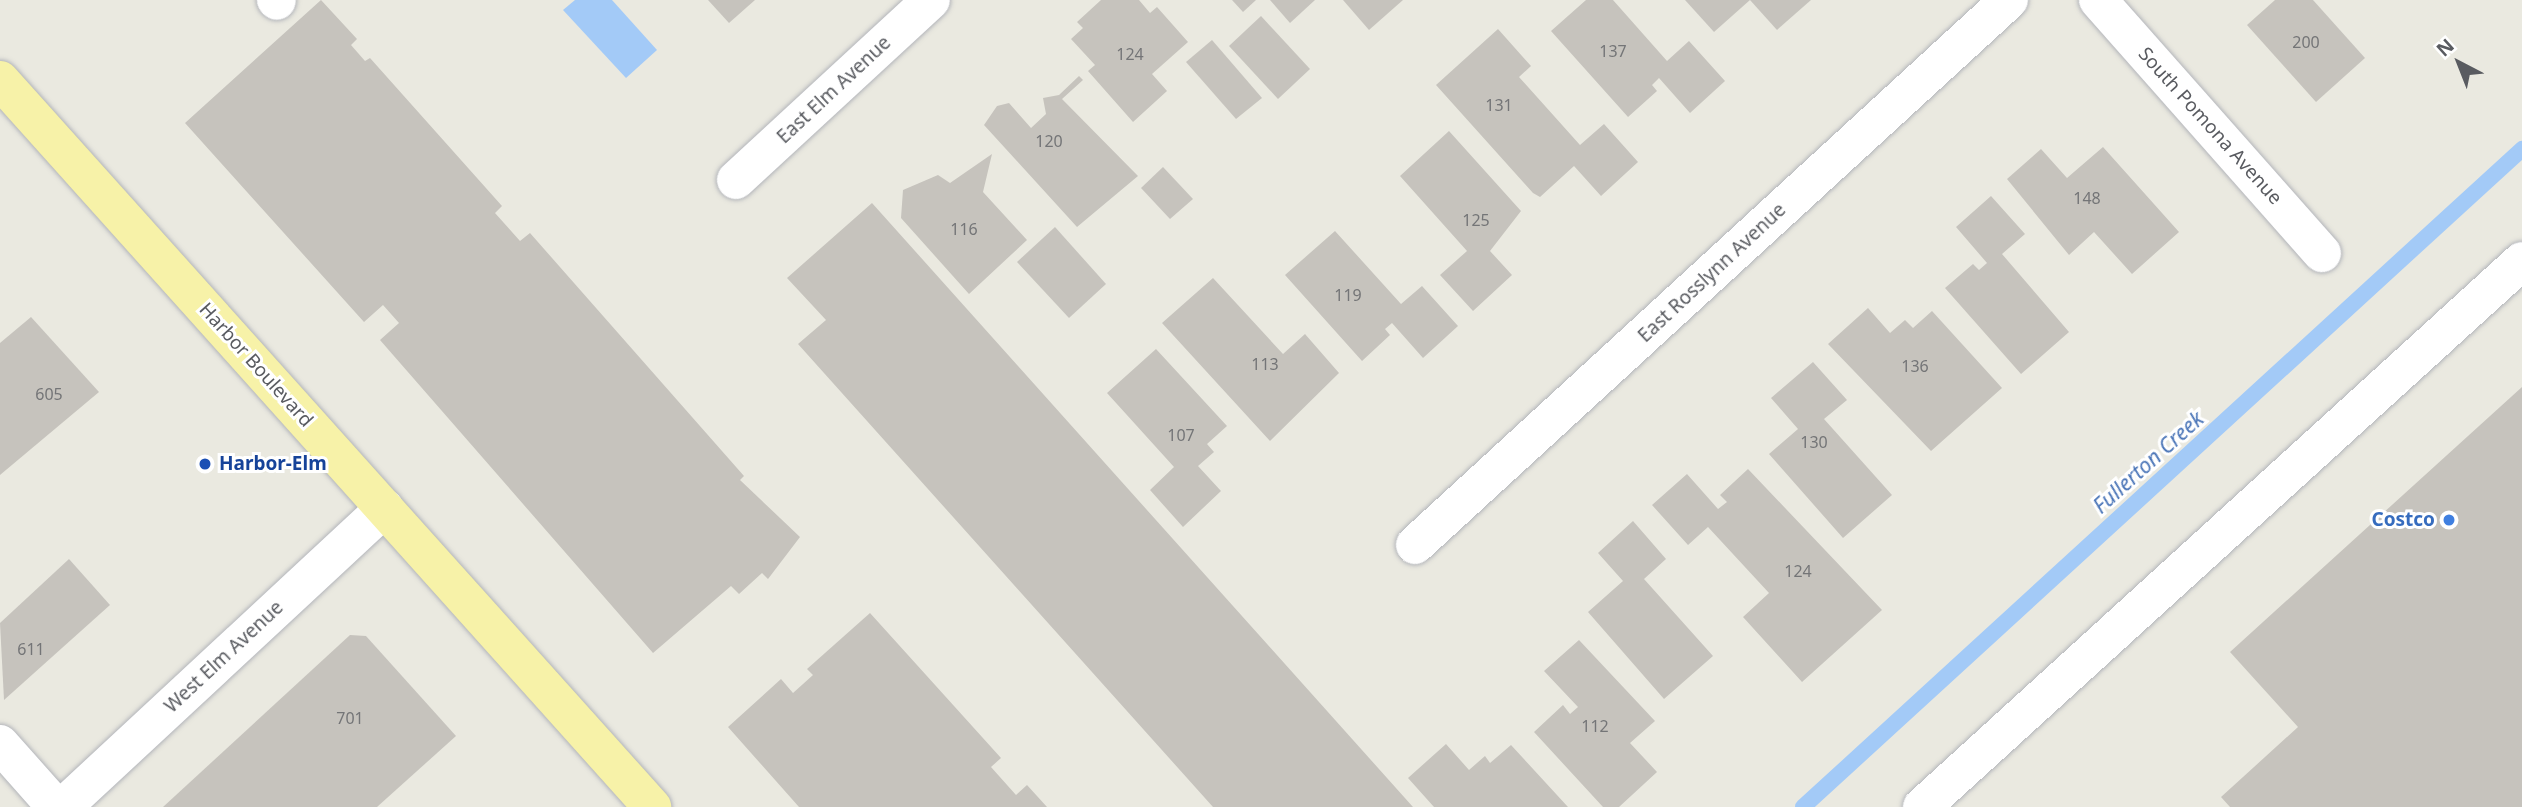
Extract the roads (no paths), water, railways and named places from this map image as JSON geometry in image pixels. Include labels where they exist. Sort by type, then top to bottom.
[{"type":"main road","name":"Harbor Boulevard","points":[[0,80],[652,807]]},
{"type":"street","name":"East Elm Avenue","points":[[736,180],[932,0]]},
{"type":"street","name":"East Rosslynn Avenue","points":[[1415,545],[2009,0]]},
{"type":"street","name":"South Pomona Avenue","points":[[2098,0],[2322,253]]},
{"type":"street","points":[[1922,807],[2522,261]]},
{"type":"street","name":"West Elm Avenue","points":[[67,805],[385,508]]},
{"type":"street","points":[[0,744],[67,805]]},
{"type":"water","points":[[575,0],[612,0],[657,50],[626,78],[563,10]]},
{"type":"waterway","name":"Fullerton Creek","points":[[1803,807],[2522,149]]},
{"type":"place","name":"Harbor-Elm","points":[[205,464]]},
{"type":"place","name":"Costco","points":[[2449,520]]}]
